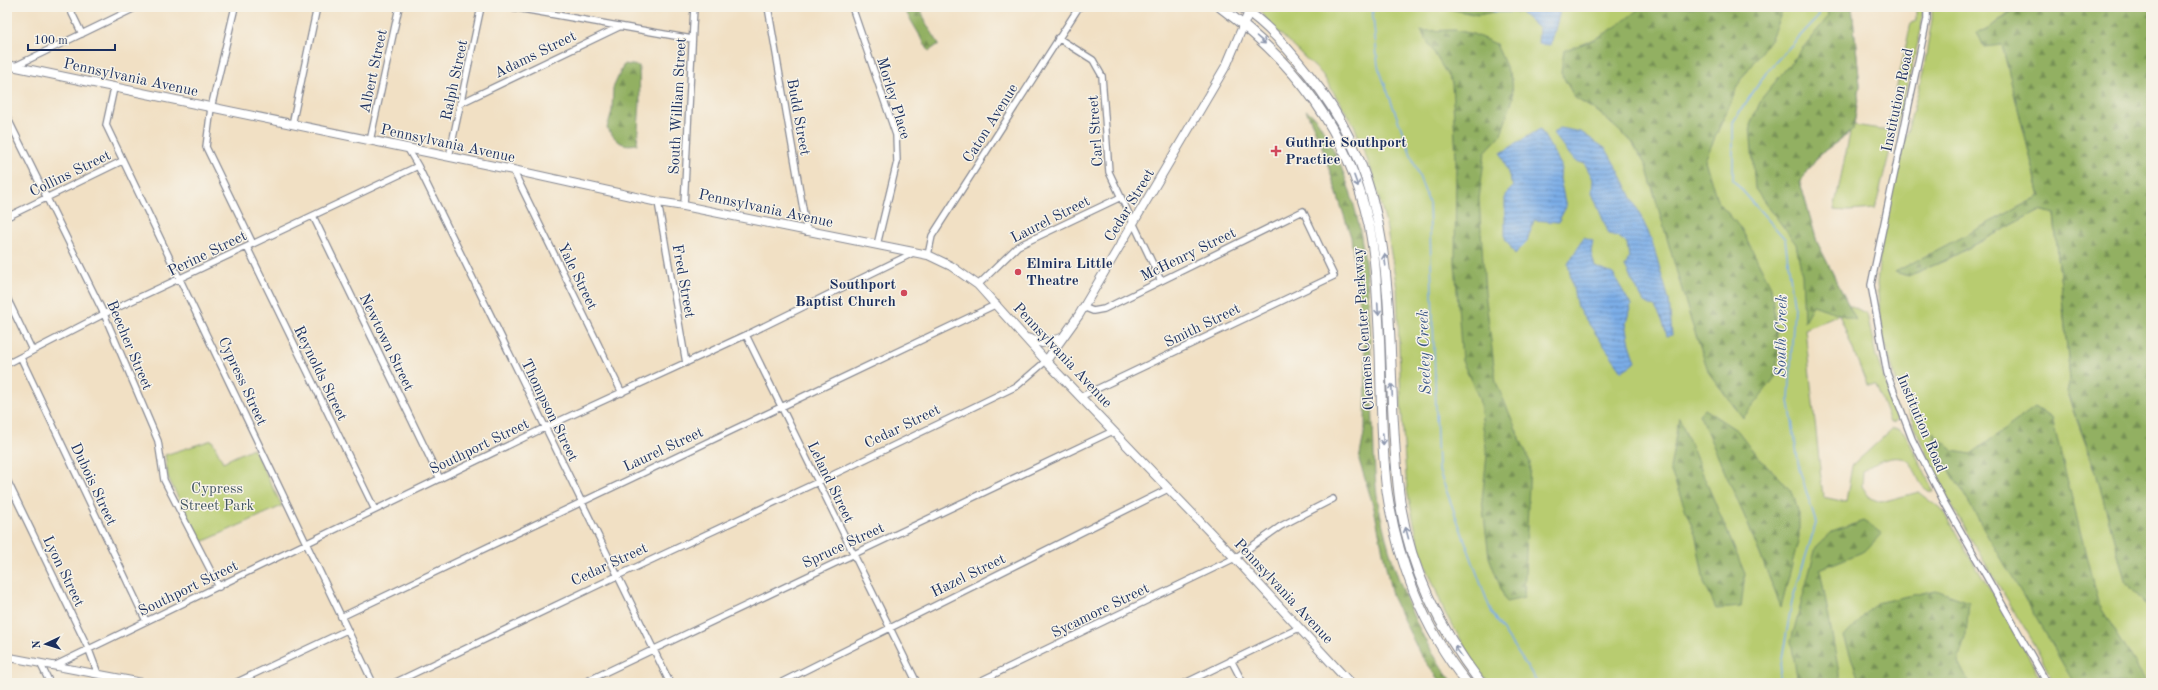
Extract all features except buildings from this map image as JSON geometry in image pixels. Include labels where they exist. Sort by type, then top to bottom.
[{"type":"main road","name":"Clemens Center Parkway","points":[[1220,7],[1248,16],[1292,54],[1332,105],[1352,142],[1368,180],[1379,221],[1386,264],[1395,460],[1403,516],[1418,571],[1434,611],[1455,648],[1481,683]]},
{"type":"main road","name":"Clemens Center Parkway","points":[[1240,7],[1309,92],[1341,144],[1357,184],[1369,224],[1376,266],[1385,470],[1396,537],[1419,604],[1440,643],[1467,683]]},
{"type":"main road","name":"Cedar Street","points":[[1046,361],[1084,307],[1134,224],[1227,64],[1248,16]]},
{"type":"main road","name":"Pennsylvania Avenue","points":[[9,67],[513,170],[658,202],[928,255],[951,266],[978,285],[997,304],[1046,361],[1082,396],[1168,490],[1235,558],[1350,683]]},
{"type":"main road","points":[[1026,338],[1042,343],[1062,338]]},
{"type":"street","points":[[69,7],[82,34]]},
{"type":"street","points":[[9,67],[137,7]]},
{"type":"street","points":[[235,7],[211,108],[206,147],[253,244]]},
{"type":"street","points":[[292,125],[316,7]]},
{"type":"street","name":"Albert Street","points":[[370,141],[399,7]]},
{"type":"street","name":"Ralph Street","points":[[449,157],[481,7]]},
{"type":"street","points":[[511,7],[692,39]]},
{"type":"street","name":"South William Street","points":[[684,206],[694,7]]},
{"type":"street","name":"Budd Street","points":[[768,7],[807,232]]},
{"type":"street","name":"Morley Place","points":[[852,7],[896,135],[897,162],[877,245]]},
{"type":"street","name":"Caton Avenue","points":[[928,255],[932,236],[1079,7]]},
{"type":"street","name":"Institution Road","points":[[1927,7],[1927,19],[1871,285],[1887,373],[1912,439],[1943,500],[2047,683]]},
{"type":"street","name":"Adams Street","points":[[461,103],[620,27]]},
{"type":"street","name":"Carl Street","points":[[1058,38],[1093,60],[1102,76],[1109,172],[1161,281]]},
{"type":"street","name":"Cypress Street","points":[[114,88],[106,125],[373,683]]},
{"type":"street","name":"Beecher Street","points":[[7,117],[104,314],[158,441],[164,480],[219,587]]},
{"type":"street","name":"Thompson Street","points":[[408,149],[418,166],[670,683]]},
{"type":"street","name":"Collins Street","points":[[7,217],[122,161]]},
{"type":"street","name":"Perine Street","points":[[7,364],[104,314],[181,280],[253,244],[418,166]]},
{"type":"street","name":"Yale Street","points":[[513,170],[622,393]]},
{"type":"street","name":"Laurel Street","points":[[978,285],[1018,246],[1121,197]]},
{"type":"street","name":"Fred Street","points":[[658,202],[686,363]]},
{"type":"street","name":"Smith Street","points":[[1082,396],[1334,276],[1303,211]]},
{"type":"street","name":"McHenry Street","points":[[1084,307],[1093,311],[1104,309],[1303,211]]},
{"type":"street","name":"Newtown Street","points":[[313,216],[440,479]]},
{"type":"street","name":"Reynolds Street","points":[[247,247],[375,510]]},
{"type":"street","name":"Southport Street","points":[[54,666],[546,427],[746,335],[916,252]]},
{"type":"street","points":[[7,298],[32,350]]},
{"type":"street","name":"Laurel Street","points":[[341,617],[581,502],[781,409],[997,304]]},
{"type":"street","name":"Leland Street","points":[[746,335],[781,409],[917,683]]},
{"type":"street","name":"Dubois Street","points":[[21,358],[146,621]]},
{"type":"street","name":"Cedar Street","points":[[394,683],[818,482],[1018,385],[1046,361]]},
{"type":"street","name":"Spruce Street","points":[[583,683],[1113,431]]},
{"type":"street","name":"Lyon Street","points":[[7,480],[89,650],[98,674]]},
{"type":"street","name":"Hazel Street","points":[[780,683],[1168,490]]},
{"type":"street","name":"Sycamore Street","points":[[976,683],[1235,558],[1281,526],[1333,499]]},
{"type":"street","points":[[1185,683],[1299,628]]},
{"type":"street","points":[[235,683],[347,630]]},
{"type":"street","points":[[7,656],[145,683]]},
{"type":"street","points":[[1231,660],[1243,683]]},
{"type":"street","points":[[40,663],[50,683]]},
{"type":"green space","points":[[903,7],[920,7],[926,23],[939,44],[929,51]]},
{"type":"green space","points":[[1261,7],[1852,7],[1860,86],[1854,125],[1887,130],[1911,23],[1916,21],[1916,9],[1923,9],[1921,31],[1875,209],[1848,211],[1834,210],[1850,133],[1820,154],[1800,182],[1817,242],[1848,304],[1867,314],[1876,356],[1898,417],[1895,422],[1890,423],[1876,385],[1867,385],[1839,314],[1805,329],[1823,497],[1846,502],[1852,466],[1892,429],[1899,429],[1906,435],[1934,492],[1925,489],[1911,464],[1901,458],[1880,461],[1867,468],[1863,472],[1862,486],[1870,498],[1881,502],[1919,492],[1944,511],[1966,551],[2006,615],[2043,683],[1490,683],[1480,672],[1445,613],[1420,551],[1407,490],[1401,402],[1397,289],[1386,224],[1372,172],[1354,125],[1322,74],[1267,21],[1261,11]]},
{"type":"green space","points":[[1440,7],[1493,7],[1493,12],[1478,15]]},
{"type":"green space","points":[[1641,7],[1784,7],[1771,38],[1741,79],[1705,160],[1717,200],[1742,230],[1771,287],[1778,346],[1776,376],[1743,418],[1709,373],[1691,321],[1646,166],[1632,142],[1598,112],[1575,98],[1561,73],[1564,50],[1586,43],[1614,28]]},
{"type":"green space","points":[[1827,7],[1852,7],[1860,86],[1853,130],[1820,154],[1800,182],[1817,242],[1856,320],[1813,305],[1804,321],[1802,275],[1796,244],[1755,189],[1750,125],[1762,98],[1828,17]]},
{"type":"green space","points":[[1932,7],[2013,7],[2013,9],[1988,29],[1978,32],[2002,44],[2040,196],[1896,272],[1908,276],[1944,261],[2040,210],[2054,214],[2070,379],[2067,393],[2143,601],[2151,611],[2151,683],[2054,683],[2032,640],[1971,540],[1935,474],[1899,390],[1882,333],[1877,284],[1883,221],[1923,73],[1932,19]]},
{"type":"green space","points":[[2013,7],[2151,7],[2151,611],[2125,581],[2094,465],[2067,392],[2070,379],[2054,214],[2040,210],[1944,261],[1908,276],[1895,272],[2040,196],[2002,45],[1984,47],[1977,32],[1988,29],[2013,10]]},
{"type":"green space","points":[[1456,30],[1473,34],[1496,44],[1512,80],[1513,98],[1501,135],[1485,152],[1479,199],[1485,292],[1496,382],[1530,462],[1524,598],[1506,602],[1489,557],[1482,500],[1487,455],[1479,398],[1462,361],[1455,263],[1456,158],[1452,83],[1421,31]]},
{"type":"green space","points":[[624,64],[639,66],[640,102],[637,144],[631,145],[619,142],[607,128],[612,111],[613,88]]},
{"type":"green space","points":[[1306,110],[1315,118],[1321,127],[1332,147],[1346,179],[1356,213],[1363,247],[1370,318],[1375,473],[1378,502],[1389,549],[1406,597],[1427,644],[1454,683],[1442,683],[1420,654],[1392,596],[1374,508],[1359,460],[1365,428],[1366,361],[1351,237],[1320,141]]},
{"type":"green space","points":[[2035,407],[2052,418],[2098,603],[2147,683],[2074,683],[1935,445],[1933,433],[1954,451],[1971,454]]},
{"type":"green space","points":[[1704,409],[1738,431],[1757,456],[1781,479],[1793,494],[1799,514],[1799,537],[1781,607],[1747,522],[1699,414]]},
{"type":"green space","points":[[1679,417],[1745,574],[1741,607],[1716,609],[1704,582],[1696,537],[1670,469]]},
{"type":"green space","name":"Cypress Street Park","points":[[212,440],[223,462],[253,448],[282,506],[200,543],[168,477],[165,455]]},
{"type":"green space","points":[[1863,521],[1882,533],[1865,551],[1820,569],[1839,673],[1843,683],[1798,683],[1791,641],[1816,547],[1832,532]]},
{"type":"green space","points":[[1936,590],[1969,602],[1966,634],[1958,662],[1969,683],[1860,683],[1844,637],[1876,603]]},
{"type":"water","points":[[1493,7],[1561,7],[1551,45],[1538,44],[1539,29],[1520,12],[1493,12]]},
{"type":"water","points":[[1559,128],[1581,132],[1606,149],[1623,179],[1651,238],[1669,300],[1672,335],[1667,336],[1662,320],[1655,307],[1644,302],[1625,267],[1629,258],[1627,243],[1617,236],[1609,234],[1592,193],[1593,179],[1585,164],[1574,160],[1553,133]]},
{"type":"water","points":[[1540,129],[1561,165],[1560,179],[1566,207],[1558,222],[1534,220],[1527,242],[1515,254],[1505,238],[1505,195],[1513,187],[1501,153]]},
{"type":"water","points":[[1584,237],[1593,241],[1591,252],[1595,267],[1613,274],[1631,305],[1626,323],[1630,344],[1636,362],[1622,371],[1577,307],[1568,264]]},
{"type":"waterway","name":"Seeley Creek","points":[[1372,7],[1378,66],[1429,203],[1438,468],[1492,614],[1538,683]]},
{"type":"waterway","name":"South Creek","points":[[1778,683],[1792,601],[1816,523],[1799,468],[1789,400],[1794,306],[1785,239],[1733,180],[1733,122],[1768,70],[1819,16],[1819,7]]},
{"type":"place","name":"Guthrie Southport Practice","points":[[1276,151]]},
{"type":"place","name":"Elmira Little Theatre","points":[[1018,272]]},
{"type":"place","name":"Southport Baptist Church","points":[[904,293]]}]
